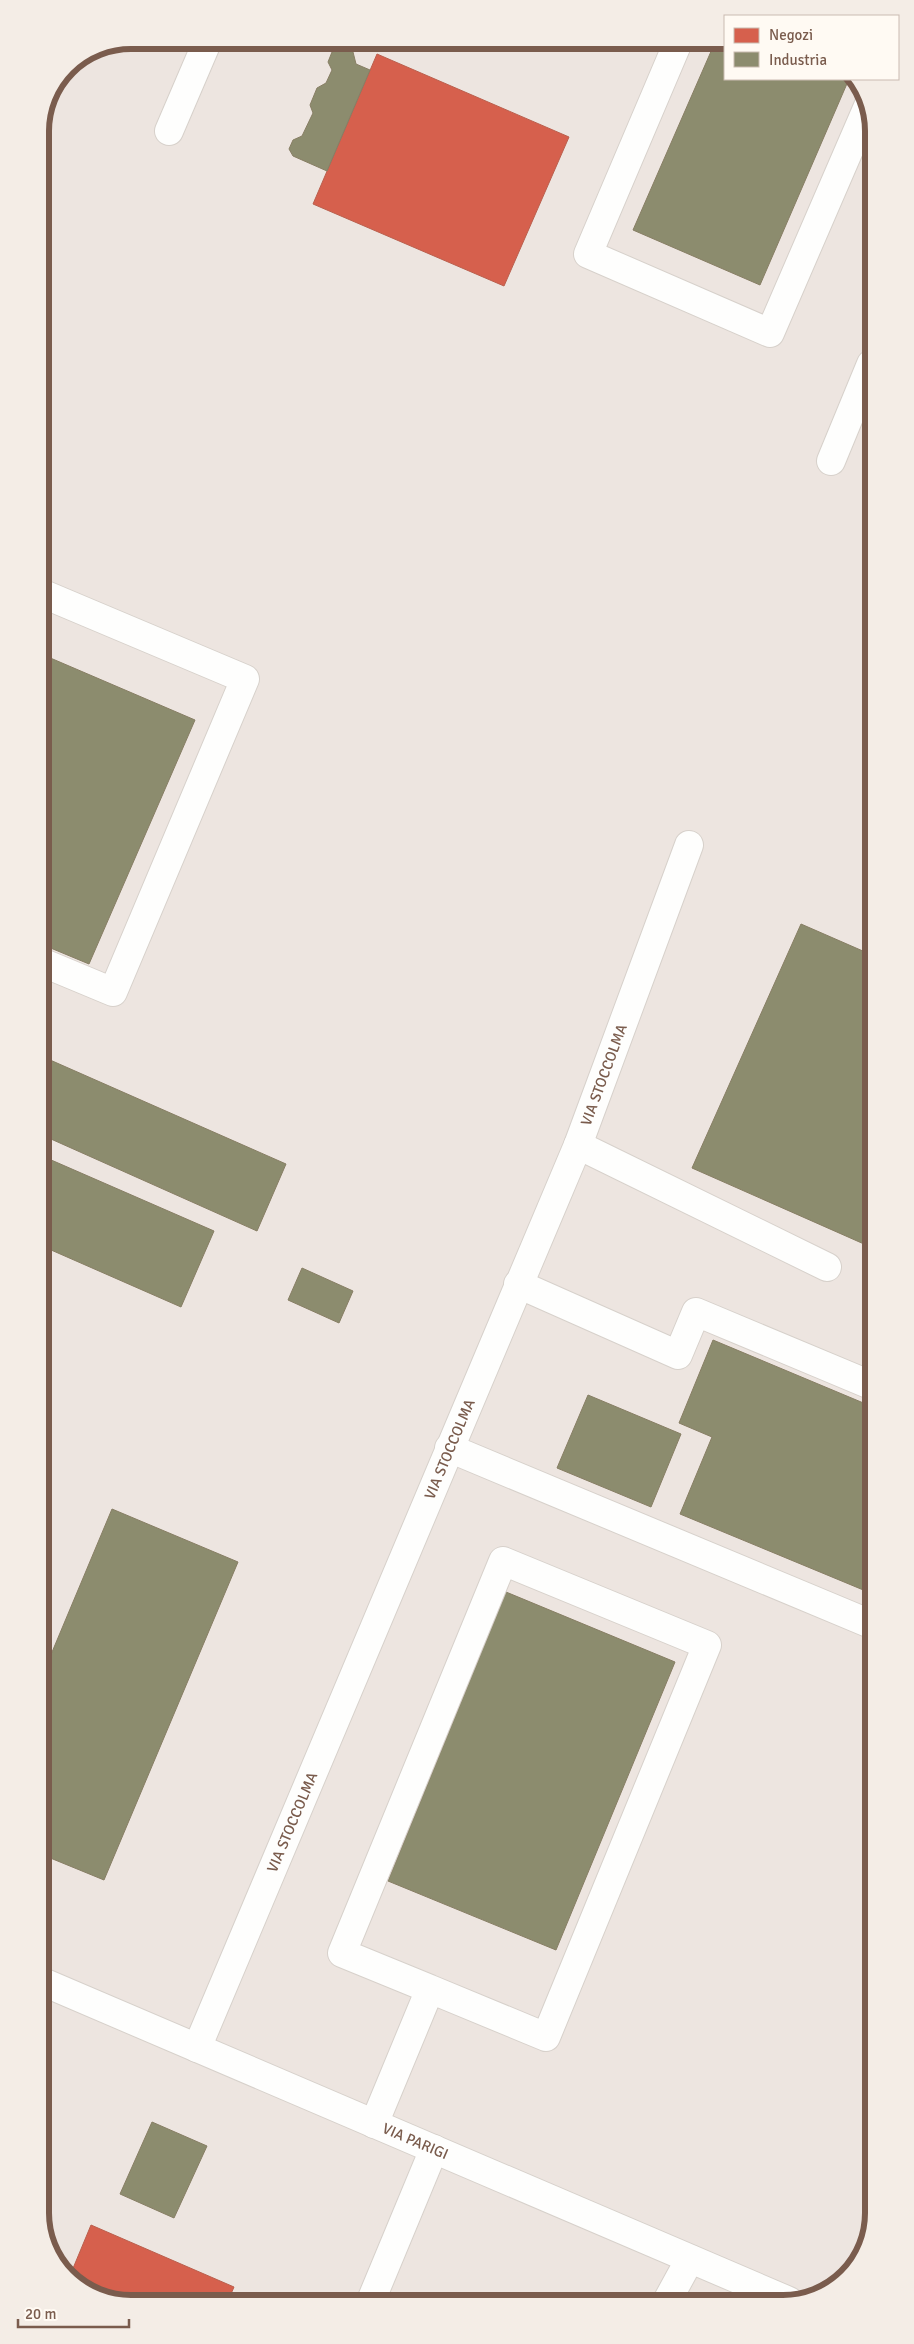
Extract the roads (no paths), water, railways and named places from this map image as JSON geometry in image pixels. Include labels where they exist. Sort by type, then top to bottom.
[{"type":"street","points":[[169,132],[204,49]]},
{"type":"street","points":[[675,49],[588,254],[770,333],[864,116]]},
{"type":"street","points":[[831,461],[865,379]]},
{"type":"street","points":[[49,596],[245,679],[113,992],[49,965]]},
{"type":"street","name":"VIA STOCCOLMA","points":[[197,2048],[578,1145],[689,845]]},
{"type":"street","points":[[578,1145],[827,1267]]},
{"type":"street","points":[[518,1284],[678,1355],[696,1312],[865,1383]]},
{"type":"street","points":[[449,1448],[865,1622]]},
{"type":"street","points":[[503,1561],[707,1645],[546,2037],[430,1989],[342,1953],[503,1561]]},
{"type":"street","name":"VIA PARIGI","points":[[49,1985],[775,2295]]},
{"type":"street","points":[[374,2124],[430,1989]]},
{"type":"street","points":[[373,2295],[434,2149]]},
{"type":"street","points":[[671,2295],[690,2259]]}]
